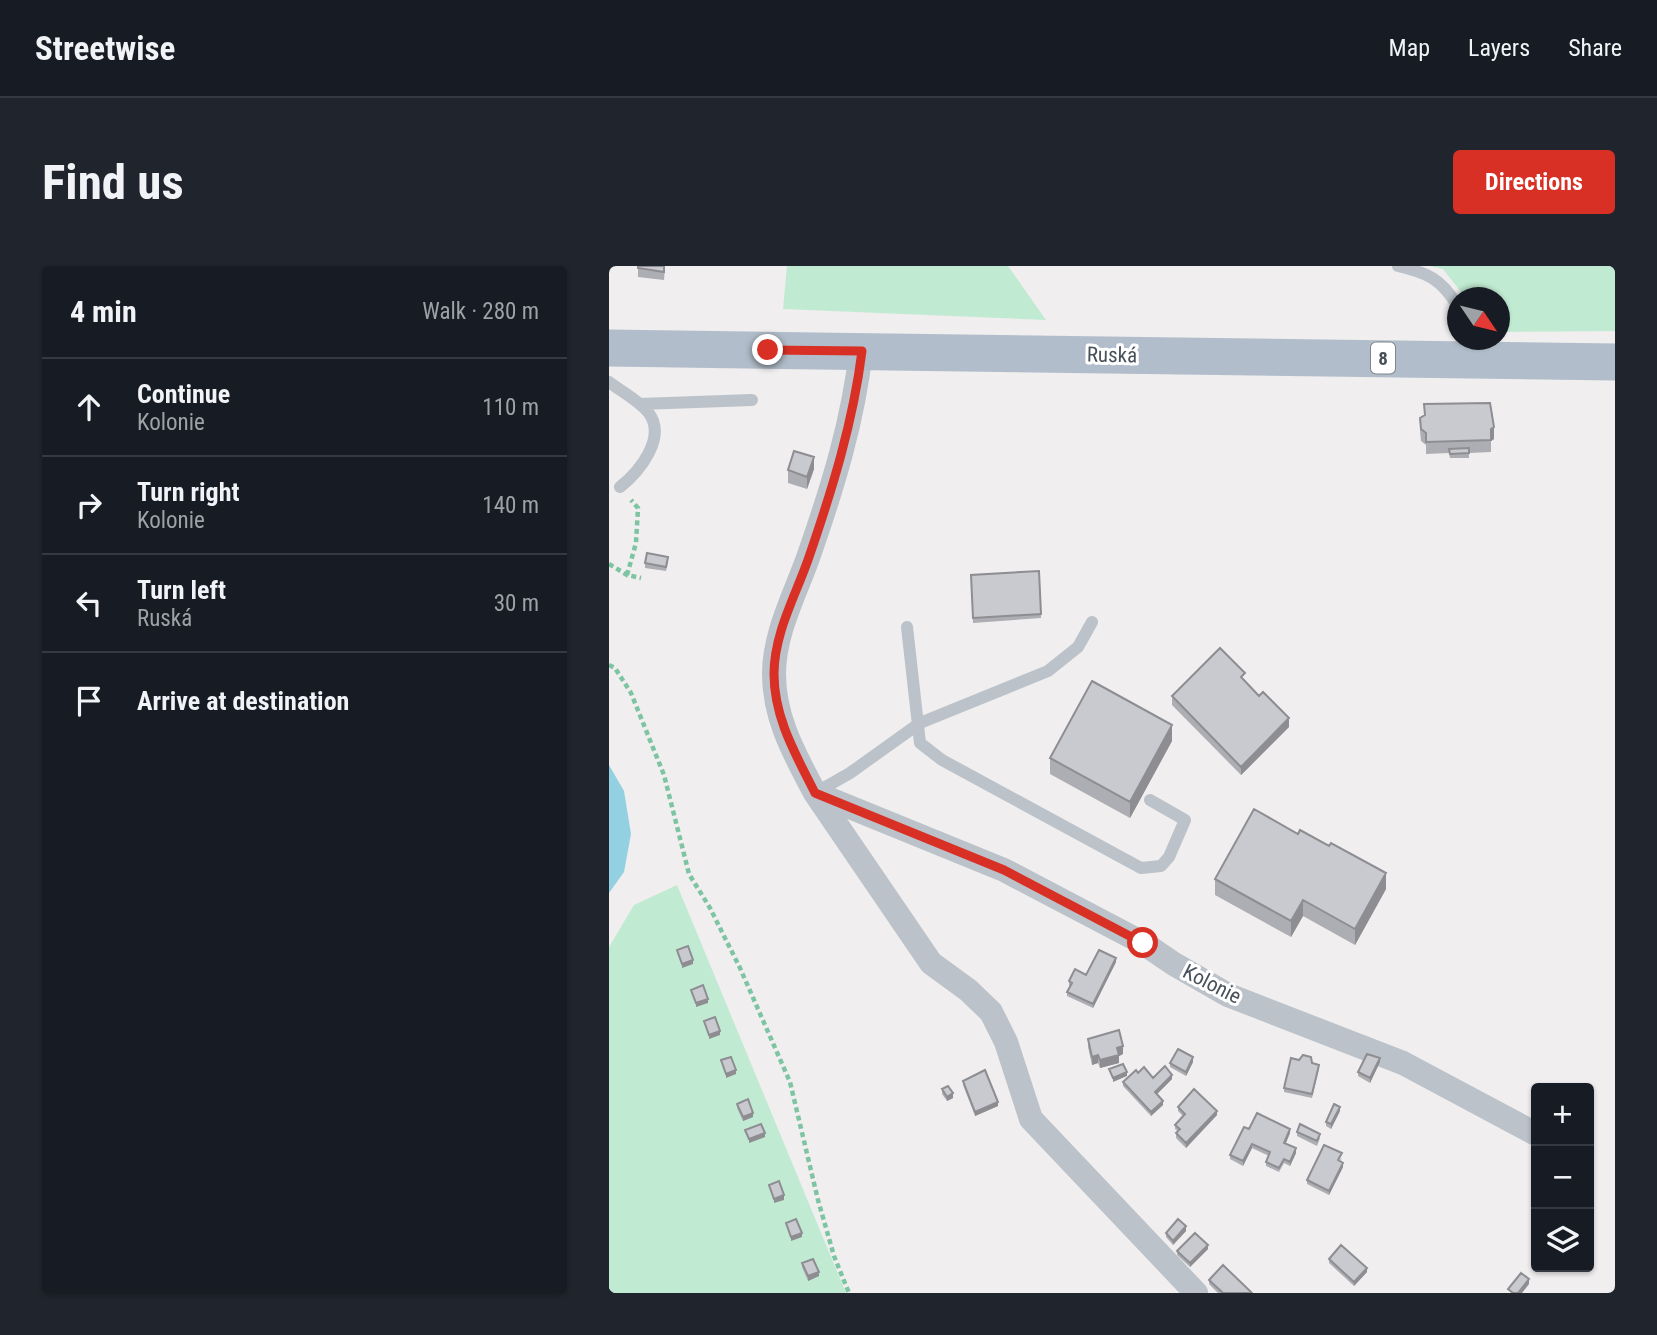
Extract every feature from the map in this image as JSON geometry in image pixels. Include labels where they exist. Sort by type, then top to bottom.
[{"type":"main road","name":"Ruská","points":[[609,348],[862,351],[1474,351],[1615,362]]},
{"type":"street","points":[[862,351],[856,394],[832,489],[780,632],[774,674],[782,728],[815,793],[931,963],[968,989],[991,1012],[1006,1042],[1031,1119],[1196,1293]]},
{"type":"street","name":"Kolonie","points":[[815,793],[1004,870],[1143,943],[1229,995],[1403,1063],[1531,1131]]},
{"type":"lane","points":[[1398,266],[1430,276],[1447,291]]},
{"type":"lane","points":[[609,382],[640,404],[652,418],[654,426],[649,455],[638,471],[620,486]]},
{"type":"lane","points":[[640,404],[752,400]]},
{"type":"lane","points":[[815,793],[850,773],[920,723],[1048,671],[1078,647],[1092,622]]},
{"type":"lane","points":[[907,627],[920,723],[920,743],[942,760],[1141,868],[1161,866],[1185,820],[1150,800]]},
{"type":"path","points":[[620,486],[638,508],[636,543],[627,575]]},
{"type":"path","points":[[609,564],[627,575],[641,578]]},
{"type":"path","points":[[609,665],[615,668],[631,693],[664,775],[688,874],[710,908],[734,956],[790,1082],[818,1200],[834,1256],[849,1293]]},
{"type":"green space","points":[[787,266],[1008,266],[1046,320],[783,309]]},
{"type":"green space","points":[[1430,266],[1615,266],[1615,331],[1510,332],[1510,287],[1457,287],[1443,269]]},
{"type":"green space","points":[[677,885],[846,1293],[609,1293],[609,947],[634,905]]},
{"type":"water","points":[[609,765],[624,791],[631,834],[624,872],[609,893]]},
{"type":"building","points":[[664,266],[664,272],[638,268]]},
{"type":"building","points":[[1490,403],[1494,427],[1491,429],[1491,440],[1426,442],[1426,433],[1421,429],[1420,418],[1425,415],[1424,404]]},
{"type":"building","points":[[1469,448],[1469,453],[1450,454],[1449,449]]},
{"type":"building","points":[[794,451],[814,457],[807,477],[788,470]]},
{"type":"building","points":[[647,553],[668,557],[666,567],[645,563]]},
{"type":"building","points":[[1039,571],[1041,614],[973,618],[971,575]]},
{"type":"building","points":[[1220,648],[1245,673],[1241,677],[1259,696],[1263,692],[1289,718],[1241,767],[1172,696]]},
{"type":"building","points":[[1092,681],[1172,725],[1130,802],[1050,758]]},
{"type":"building","points":[[1254,809],[1298,834],[1300,830],[1329,846],[1331,843],[1386,873],[1355,929],[1303,900],[1291,921],[1215,879]]},
{"type":"building","points":[[688,946],[693,960],[682,964],[677,950]]},
{"type":"building","points":[[1099,950],[1116,958],[1093,1004],[1067,992],[1075,969],[1086,975]]},
{"type":"building","points":[[703,985],[708,999],[696,1003],[691,990]]},
{"type":"building","points":[[715,1017],[720,1031],[709,1035],[704,1021]]},
{"type":"building","points":[[1119,1030],[1123,1046],[1117,1048],[1119,1055],[1100,1060],[1098,1055],[1092,1057],[1088,1039]]},
{"type":"building","points":[[1178,1049],[1193,1057],[1186,1072],[1170,1063]]},
{"type":"building","points":[[1367,1054],[1380,1058],[1370,1078],[1358,1072]]},
{"type":"building","points":[[1303,1055],[1311,1057],[1312,1063],[1319,1065],[1312,1094],[1284,1088],[1291,1058],[1299,1060]]},
{"type":"building","points":[[731,1057],[736,1070],[726,1074],[721,1060]]},
{"type":"building","points":[[1123,1064],[1127,1072],[1113,1078],[1109,1069]]},
{"type":"building","points":[[1165,1066],[1172,1075],[1155,1092],[1163,1101],[1151,1112],[1123,1082],[1136,1070],[1138,1073],[1144,1067],[1153,1078]]},
{"type":"building","points":[[985,1070],[998,1102],[975,1112],[963,1081]]},
{"type":"building","points":[[948,1086],[953,1093],[947,1097],[942,1089]]},
{"type":"building","points":[[1194,1089],[1217,1111],[1186,1143],[1176,1133],[1180,1129],[1175,1125],[1185,1114],[1178,1107]]},
{"type":"building","points":[[748,1099],[753,1113],[743,1117],[737,1104]]},
{"type":"building","points":[[1334,1104],[1340,1107],[1331,1124],[1326,1122]]},
{"type":"building","points":[[1257,1113],[1290,1129],[1284,1143],[1296,1148],[1290,1162],[1284,1159],[1279,1168],[1266,1162],[1270,1152],[1252,1144],[1243,1161],[1230,1155],[1244,1127],[1249,1129]]},
{"type":"building","points":[[761,1124],[765,1133],[749,1139],[745,1130]]},
{"type":"building","points":[[1300,1124],[1320,1134],[1317,1141],[1297,1132]]},
{"type":"building","points":[[1324,1145],[1342,1153],[1338,1160],[1343,1163],[1329,1191],[1307,1180]]},
{"type":"building","points":[[779,1181],[784,1195],[774,1199],[769,1185]]},
{"type":"building","points":[[796,1219],[802,1233],[791,1237],[786,1223]]},
{"type":"building","points":[[1178,1219],[1186,1226],[1173,1241],[1166,1233]]},
{"type":"building","points":[[1195,1233],[1208,1245],[1190,1263],[1177,1251]]},
{"type":"building","points":[[1341,1245],[1367,1268],[1354,1282],[1329,1259]]},
{"type":"building","points":[[813,1259],[819,1272],[808,1276],[802,1263]]},
{"type":"building","points":[[1223,1265],[1252,1293],[1223,1293],[1209,1280]]},
{"type":"building","points":[[1521,1273],[1529,1279],[1518,1293],[1513,1293],[1508,1289]]},
{"type":"route","points":[[768,350],[862,351],[856,394],[832,489],[780,632],[774,674],[782,728],[815,793],[1004,870],[1143,943]]}]
